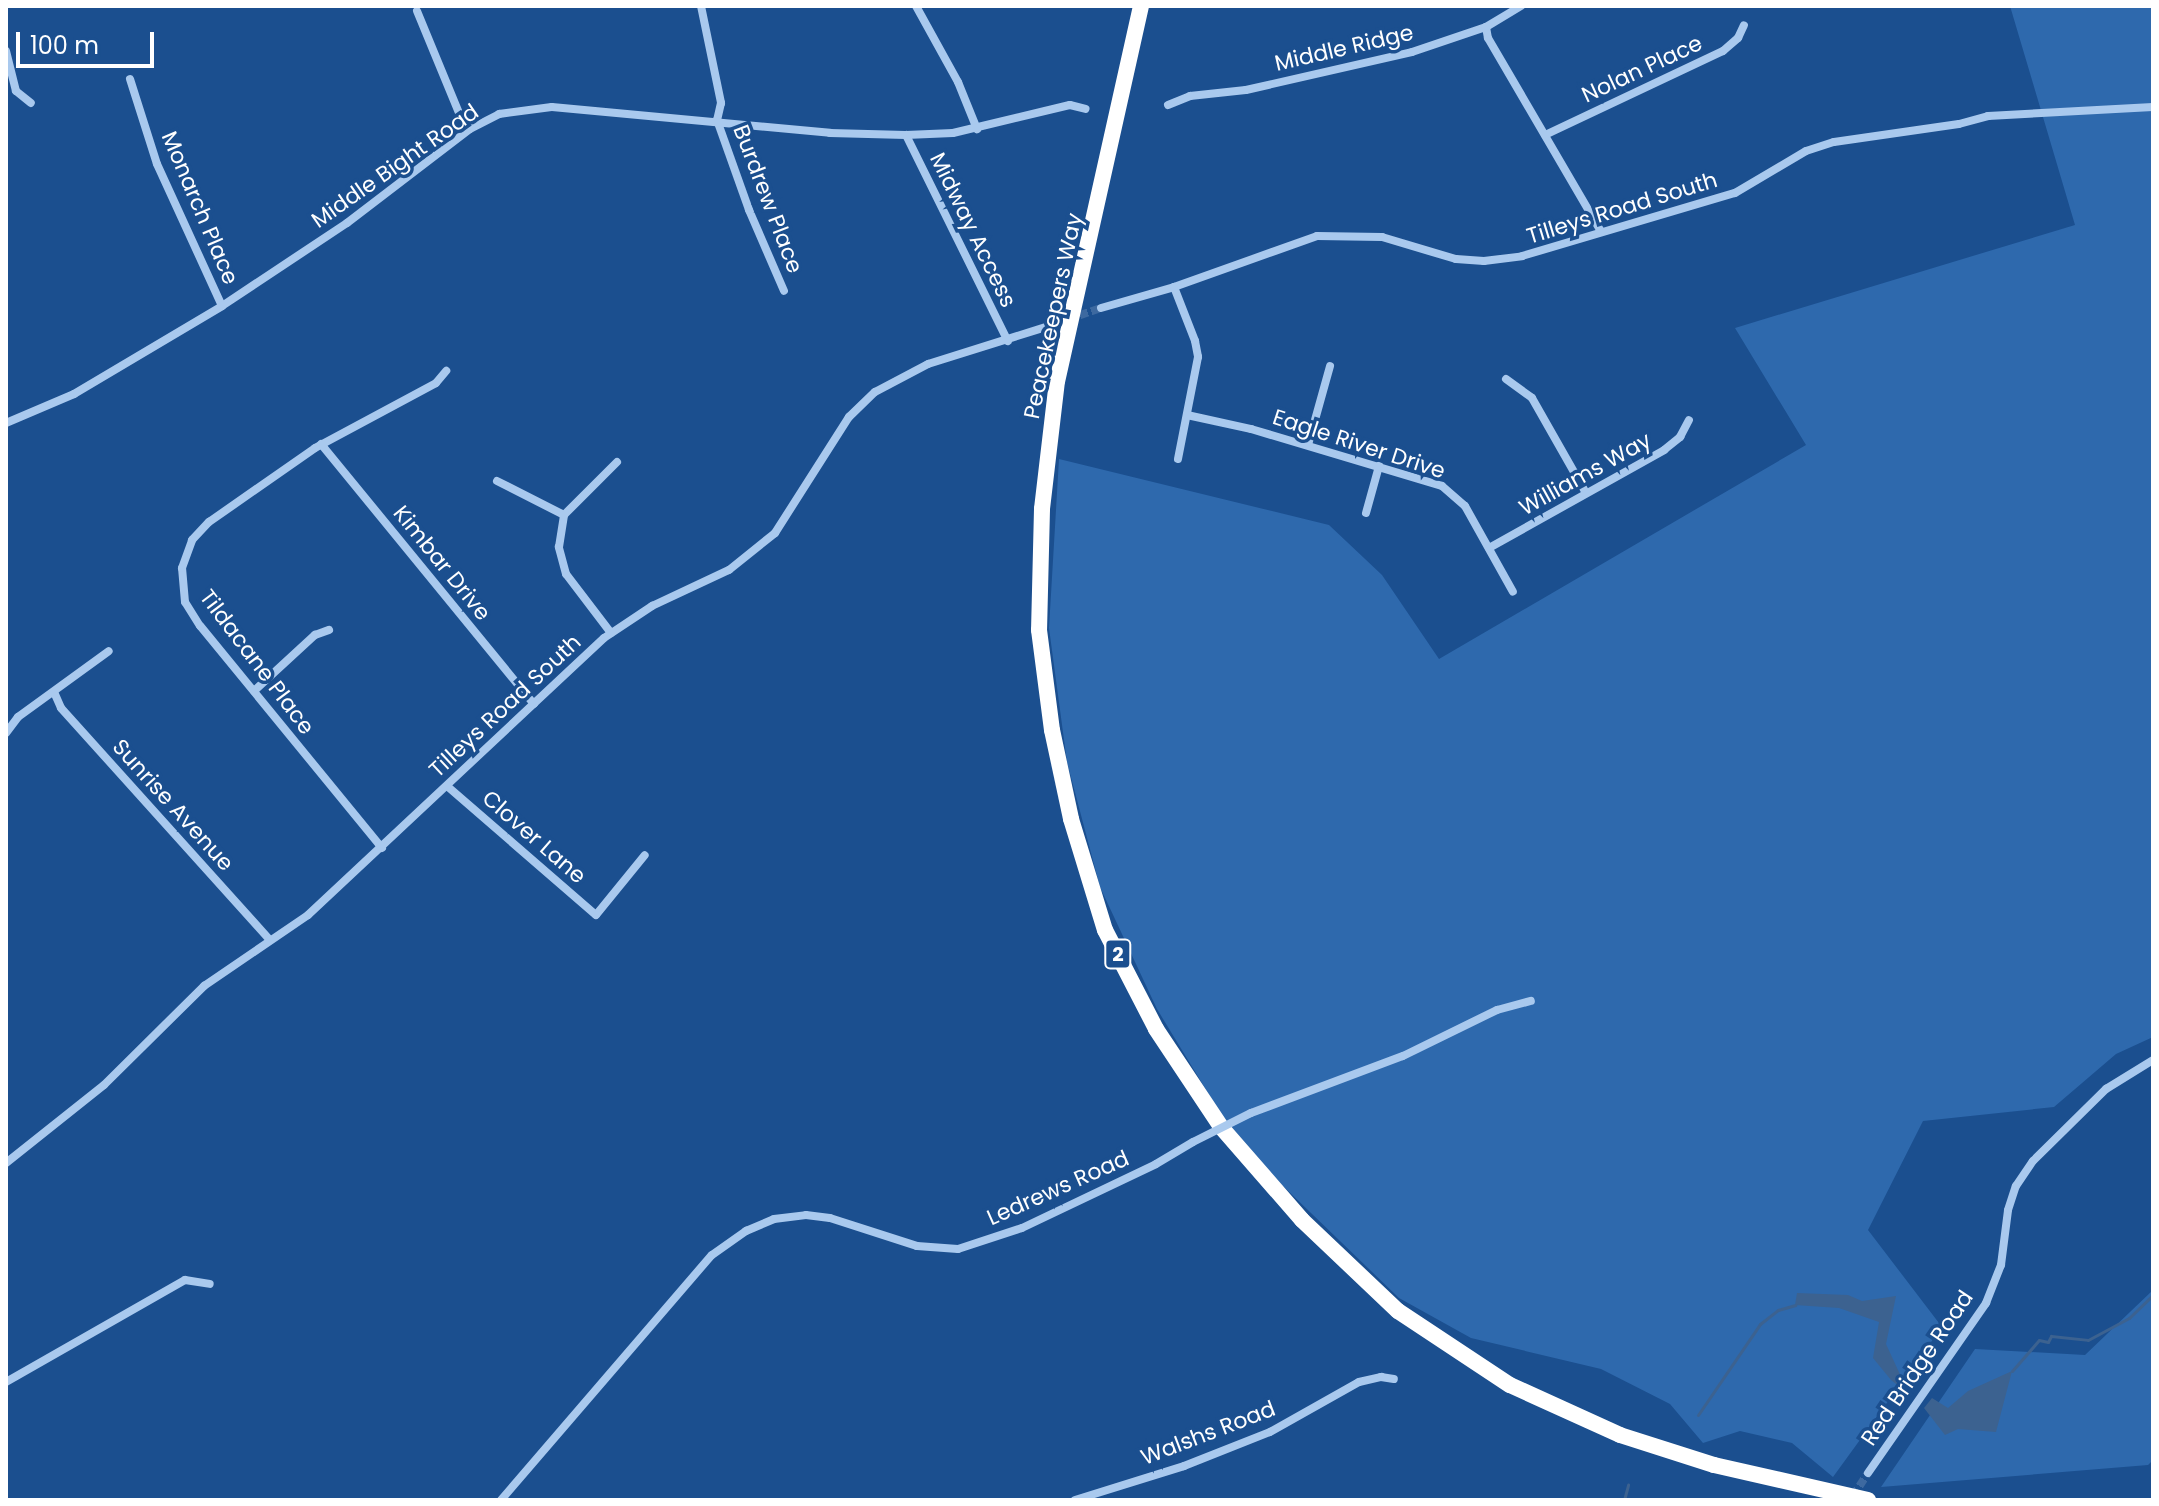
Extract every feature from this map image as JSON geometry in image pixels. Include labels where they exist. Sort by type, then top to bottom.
[{"type":"highway","name":"Peacekeepers Way","points":[[1141,6],[1057,381],[1042,509],[1039,630],[1052,730],[1071,819],[1105,930],[1156,1029],[1221,1127],[1302,1220],[1398,1311],[1510,1385],[1620,1435],[1714,1465],[1868,1500]]},
{"type":"street","name":"Burdrew Place","points":[[701,6],[721,103],[717,120],[749,210],[784,291]]},
{"type":"street","points":[[916,6],[958,82],[977,129]]},
{"type":"street","name":"Middle Ridge","points":[[1168,105],[1190,96],[1246,90],[1412,52],[1486,27],[1521,6]]},
{"type":"street","points":[[417,11],[461,118],[470,129]]},
{"type":"street","name":"Nolan Place","points":[[1545,135],[1723,51],[1738,38],[1744,25]]},
{"type":"street","points":[[1486,27],[1488,38],[1601,231]]},
{"type":"street","points":[[6,51],[16,91],[31,103]]},
{"type":"street","name":"Monarch Place","points":[[130,79],[157,164],[222,306]]},
{"type":"street","name":"Middle Bight Road","points":[[6,423],[74,394],[222,306],[347,223],[470,129],[499,114],[552,107],[636,117],[717,120],[830,133],[906,135],[977,129],[1070,105],[1086,109]]},
{"type":"street","name":"Tilleys Road South","points":[[1101,308],[1174,287],[1317,236],[1382,237],[1456,259],[1484,261],[1522,256],[1735,193],[1806,151],[1834,142],[1959,124],[1988,116],[2153,107]]},
{"type":"street","name":"Midway Access","points":[[906,135],[1008,341]]},
{"type":"street","points":[[1174,287],[1197,350],[1178,459]]},
{"type":"street","name":"Tilleys Road South","points":[[6,1163],[104,1085],[204,986],[308,915],[611,633],[652,606],[729,570],[775,533],[849,417],[875,392],[928,364],[1046,327]]},
{"type":"street","points":[[1308,445],[1330,366]]},
{"type":"street","name":"Tildacane Place","points":[[382,848],[185,602],[181,579],[184,559],[192,540],[202,528],[321,444],[436,383],[446,371]]},
{"type":"street","points":[[1506,379],[1532,398],[1586,493]]},
{"type":"street","name":"Eagle River Drive","points":[[1187,415],[1308,445],[1432,482],[1452,493],[1465,506],[1513,592]]},
{"type":"street","name":"Williams Way","points":[[1489,548],[1670,446],[1689,420]]},
{"type":"street","name":"Kimbar Drive","points":[[321,444],[534,704]]},
{"type":"street","points":[[611,633],[566,574],[559,547],[564,515],[617,462]]},
{"type":"street","points":[[1366,513],[1379,466]]},
{"type":"street","points":[[497,481],[564,515]]},
{"type":"street","points":[[254,691],[315,635],[329,630]]},
{"type":"street","points":[[6,733],[18,717],[109,651]]},
{"type":"street","name":"Sunrise Avenue","points":[[54,692],[61,708],[270,940]]},
{"type":"street","name":"Clover Lane","points":[[447,786],[596,915],[645,855]]},
{"type":"street","name":"Ledrews Road","points":[[501,1500],[712,1255],[746,1231],[774,1219],[806,1215],[830,1218],[917,1246],[958,1249],[1022,1228],[1156,1164],[1251,1113],[1403,1056],[1497,1010],[1531,1001]]},
{"type":"street","name":"Red Bridge Road","points":[[1868,1473],[1986,1303],[2001,1265],[2012,1198],[2033,1161],[2106,1089],[2153,1060]]},
{"type":"street","points":[[6,1382],[185,1280],[210,1284]]},
{"type":"street","name":"Walshs Road","points":[[1075,1500],[1184,1466],[1270,1432],[1359,1382],[1381,1377],[1394,1379]]},
{"type":"shaded area","points":[[2010,6],[2153,6],[2153,1037],[2116,1054],[2054,1107],[1923,1121],[1868,1230],[1942,1327],[1833,1477],[1792,1443],[1740,1431],[1703,1443],[1670,1404],[1601,1369],[1471,1338],[1399,1298],[1282,1185],[1222,1116],[1157,1009],[1100,887],[1067,762],[1049,628],[1059,459],[1329,525],[1382,575],[1439,659],[1806,445],[1735,328],[2075,225]]},
{"type":"shaded area","points":[[2153,1290],[2153,1460],[2148,1465],[1881,1487],[1975,1349],[2085,1355]]},
{"type":"shaded area","points":[[1797,1293],[1848,1295],[1862,1301],[1896,1296],[1886,1344],[1909,1394],[1891,1380],[1873,1358],[1879,1322],[1839,1308],[1795,1305]]},
{"type":"shaded area","points":[[2012,1371],[1996,1432],[1958,1429],[1945,1435],[1924,1408],[1932,1398],[1948,1408],[1968,1391]]},
{"type":"waterway","points":[[2012,1371],[2039,1340],[2048,1342],[2051,1336],[2088,1340],[2129,1318],[2153,1295]]},
{"type":"waterway","points":[[1698,1415],[1760,1324],[1778,1310],[1795,1305]]},
{"type":"waterway","points":[[1624,1500],[1628,1485]]},
{"type":"tunnel","points":[[1046,327],[1101,308]]},
{"type":"tunnel","points":[[1853,1496],[1868,1473]]}]
